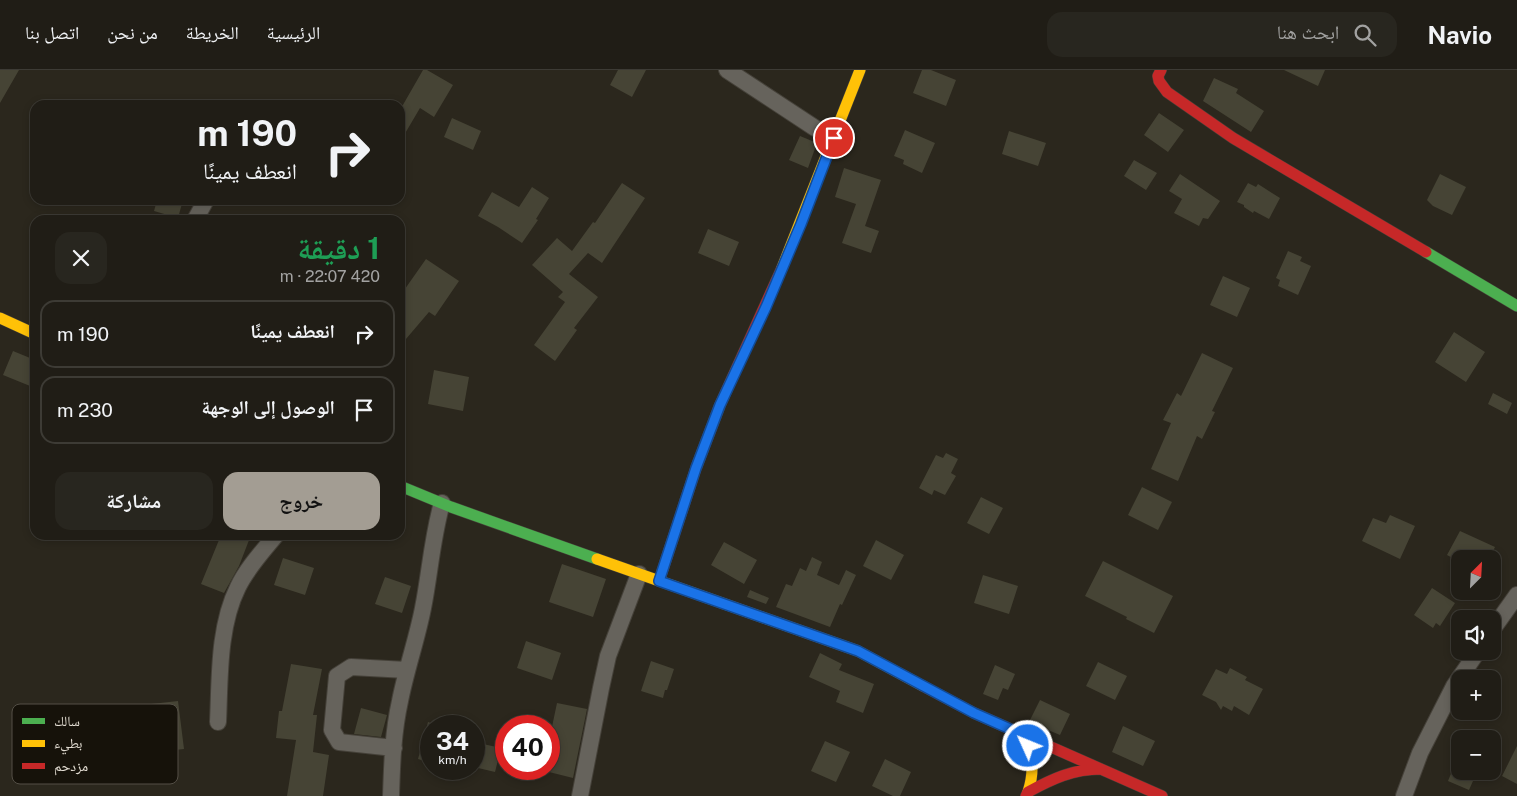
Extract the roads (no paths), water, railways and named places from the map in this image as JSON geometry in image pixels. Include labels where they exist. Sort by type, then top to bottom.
[{"type":"street","points":[[727,70],[815,128],[834,138]]},
{"type":"street","points":[[659,581],[696,468],[720,405],[766,307],[801,224],[860,70]]},
{"type":"street","points":[[1161,70],[1158,76],[1159,81],[1167,92],[1233,138],[1517,306]]},
{"type":"street","points":[[0,318],[30,332]]},
{"type":"street","points":[[405,488],[639,574],[858,651],[974,713],[1162,796]]},
{"type":"street","points":[[391,796],[394,748],[400,702],[430,574],[434,531],[442,503]]},
{"type":"street","points":[[218,722],[222,646],[228,612],[243,578],[272,540]]},
{"type":"street","points":[[580,796],[600,688],[608,656],[639,574]]},
{"type":"street","points":[[1501,617],[1517,595]]},
{"type":"street","points":[[1404,796],[1424,745],[1454,686],[1472,660]]},
{"type":"street","points":[[394,748],[339,742],[332,730],[337,676],[351,667],[407,670]]},
{"type":"street","points":[[1026,736],[1034,762],[1034,772],[1027,794]]},
{"type":"street","points":[[1027,794],[1059,775],[1072,771],[1087,768],[1105,770]]}]
